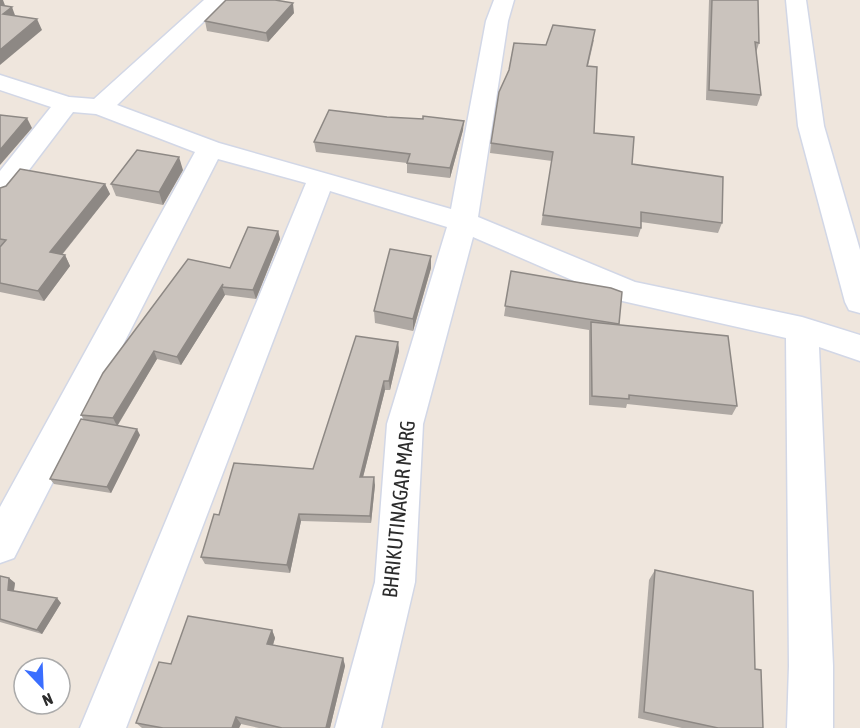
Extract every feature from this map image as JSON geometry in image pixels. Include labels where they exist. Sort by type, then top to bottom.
[{"type":"street","points":[[100,106],[216,0]]},
{"type":"street","name":"BHRIKUTINAGAR MARG","points":[[358,728],[395,582],[405,424],[463,222],[497,21],[504,0]]},
{"type":"street","points":[[796,0],[811,126],[860,302]]},
{"type":"street","points":[[0,82],[66,104],[100,106],[210,149],[321,179],[463,222],[629,292],[802,329],[860,348]]},
{"type":"street","points":[[0,189],[66,104]]},
{"type":"street","points":[[0,545],[210,149]]},
{"type":"street","points":[[103,728],[321,179]]},
{"type":"street","points":[[802,329],[812,666],[810,728]]},
{"type":"building","points":[[226,0],[275,0],[293,3],[266,33],[205,21]]},
{"type":"building","points":[[712,0],[758,0],[759,43],[755,42],[761,95],[709,90]]},
{"type":"building","points":[[0,5],[12,7],[3,14],[37,19],[0,50]]},
{"type":"building","points":[[553,25],[595,30],[587,66],[597,67],[594,133],[634,137],[632,164],[723,177],[722,223],[641,212],[641,228],[543,215],[553,152],[491,143],[499,92],[509,70],[514,43],[546,45]]},
{"type":"building","points":[[329,110],[387,117],[423,119],[423,116],[464,121],[450,168],[407,163],[410,154],[314,142]]},
{"type":"building","points":[[0,115],[27,118],[0,150]]},
{"type":"building","points":[[137,150],[179,157],[159,192],[111,184]]},
{"type":"building","points":[[20,169],[105,184],[50,252],[65,255],[38,291],[0,283],[0,247],[6,240],[0,239],[0,188],[6,186]]},
{"type":"building","points":[[248,227],[278,231],[253,290],[222,287],[223,284],[177,357],[154,351],[113,418],[81,415],[103,373],[188,259],[230,268]]},
{"type":"building","points":[[390,249],[431,256],[413,319],[374,311]]},
{"type":"building","points":[[511,271],[611,288],[622,292],[619,324],[505,306]]},
{"type":"building","points":[[591,322],[728,336],[737,406],[629,395],[629,399],[592,396]]},
{"type":"building","points":[[356,336],[398,342],[389,381],[384,381],[360,477],[374,477],[370,516],[299,514],[287,565],[201,557],[214,514],[219,515],[234,463],[313,469]]},
{"type":"building","points":[[81,419],[137,429],[107,487],[50,479]]},
{"type":"building","points":[[655,570],[753,591],[755,669],[761,670],[763,728],[718,728],[644,712]]},
{"type":"building","points":[[0,576],[9,578],[8,590],[57,598],[37,630],[0,619]]},
{"type":"building","points":[[188,616],[272,630],[267,644],[343,658],[326,728],[282,728],[236,717],[232,728],[163,728],[136,723],[159,662],[171,664]]}]
